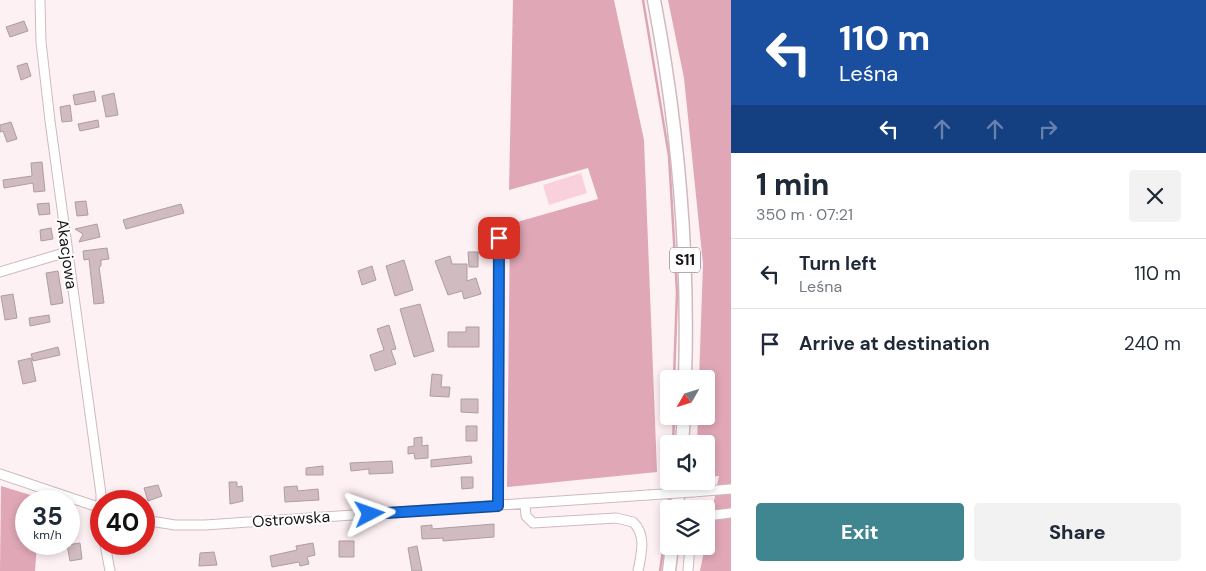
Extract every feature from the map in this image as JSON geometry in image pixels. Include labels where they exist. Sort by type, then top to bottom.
[{"type":"highway","name":"S11","points":[[654,0],[670,96],[681,196],[686,299],[685,370]]},
{"type":"highway","points":[[669,571],[671,555]]},
{"type":"street","name":"Akacjowa","points":[[40,0],[41,42],[99,490]]},
{"type":"street","points":[[498,506],[499,238]]},
{"type":"street","points":[[0,272],[67,252]]},
{"type":"street","points":[[0,474],[90,504]]},
{"type":"street","name":"Ostrowska","points":[[155,522],[175,525],[205,525],[731,489]]},
{"type":"street","points":[[525,504],[526,516],[533,522],[616,518],[633,522],[641,536],[642,546],[638,571]]},
{"type":"street","points":[[715,515],[731,513]]},
{"type":"street","points":[[107,555],[110,571]]},
{"type":"street","points":[[688,571],[689,555]]},
{"type":"shaded area","points":[[513,0],[614,0],[644,140],[657,472],[507,487],[510,224],[598,199],[588,168],[509,190]]},
{"type":"shaded area","points":[[668,0],[731,0],[731,571],[700,571],[703,555],[715,555],[714,500],[719,476],[715,476],[715,435],[697,435],[698,425],[715,425],[715,370],[699,370],[703,264],[684,78]]},
{"type":"shaded area","points":[[581,173],[587,193],[549,205],[543,185]]},
{"type":"shaded area","points":[[1,486],[15,490],[15,555],[36,555],[35,571],[0,571]]},
{"type":"building","points":[[24,21],[28,31],[10,37],[6,27]]},
{"type":"building","points":[[27,63],[31,76],[21,80],[17,66]]},
{"type":"building","points":[[94,91],[96,101],[75,105],[73,95]]},
{"type":"building","points":[[114,93],[118,115],[106,117],[102,96]]},
{"type":"building","points":[[70,105],[72,121],[62,122],[60,107]]},
{"type":"building","points":[[98,120],[99,127],[80,131],[78,124]]},
{"type":"building","points":[[11,122],[17,139],[7,142],[3,131],[0,132],[0,125]]},
{"type":"building","points":[[42,162],[45,191],[34,192],[33,183],[4,188],[3,180],[32,176],[31,163]]},
{"type":"building","points":[[86,201],[88,215],[77,216],[75,202]]},
{"type":"building","points":[[49,203],[50,214],[39,215],[37,204]]},
{"type":"building","points":[[181,204],[184,213],[126,229],[123,220]]},
{"type":"building","points":[[97,224],[100,237],[79,242],[83,234],[75,229]]},
{"type":"building","points":[[51,228],[53,239],[41,241],[40,230]]},
{"type":"building","points":[[107,248],[109,259],[101,260],[101,266],[99,267],[104,303],[94,304],[89,259],[84,260],[83,251]]},
{"type":"building","points":[[468,252],[478,252],[478,267],[469,267]]},
{"type":"building","points":[[450,256],[452,264],[467,264],[467,281],[476,278],[481,294],[464,299],[462,291],[448,295],[435,261]]},
{"type":"building","points":[[404,260],[413,290],[395,296],[386,266]]},
{"type":"building","points":[[372,266],[376,280],[362,285],[358,271]]},
{"type":"building","points":[[58,271],[63,303],[51,305],[46,273]]},
{"type":"building","points":[[13,294],[17,318],[5,320],[1,296]]},
{"type":"building","points":[[420,304],[434,351],[414,357],[400,309]]},
{"type":"building","points":[[49,315],[50,322],[30,326],[29,318]]},
{"type":"building","points":[[389,325],[396,349],[391,350],[396,364],[375,371],[370,355],[384,350],[377,329]]},
{"type":"building","points":[[466,327],[479,327],[479,347],[448,347],[448,332],[466,332]]},
{"type":"building","points":[[58,347],[60,355],[33,361],[31,354]]},
{"type":"building","points":[[31,358],[36,381],[23,384],[18,361]]},
{"type":"building","points":[[432,374],[442,375],[441,387],[450,387],[449,397],[430,396]]},
{"type":"building","points":[[461,399],[478,399],[478,413],[461,412]]},
{"type":"building","points":[[466,426],[477,426],[477,441],[466,441]]},
{"type":"building","points":[[422,437],[422,446],[428,445],[428,458],[415,459],[414,453],[408,454],[408,447],[414,446],[414,438]]},
{"type":"building","points":[[471,456],[472,463],[431,467],[431,460]]},
{"type":"building","points":[[392,461],[393,473],[369,474],[369,469],[351,471],[350,463]]},
{"type":"building","points":[[323,466],[323,475],[306,475],[306,468]]},
{"type":"building","points":[[461,477],[473,477],[473,488],[462,489]]},
{"type":"building","points":[[229,482],[237,482],[237,487],[242,486],[243,501],[230,504]]},
{"type":"building","points":[[158,485],[162,496],[155,498],[155,490],[145,490],[144,488]]},
{"type":"building","points":[[297,486],[298,491],[318,489],[319,500],[285,502],[284,487]]},
{"type":"building","points":[[494,524],[494,537],[443,541],[443,538],[422,539],[421,526],[432,525],[432,529]]},
{"type":"building","points":[[339,541],[354,541],[354,557],[339,557]]},
{"type":"building","points":[[80,543],[82,559],[70,561],[69,555],[80,555]]},
{"type":"building","points":[[313,543],[315,555],[307,557],[309,564],[300,566],[299,562],[272,567],[270,556],[297,550],[296,546]]},
{"type":"building","points":[[417,546],[422,571],[412,571],[408,548]]},
{"type":"building","points":[[214,552],[217,565],[199,566],[200,553]]},
{"type":"waterway","points":[[643,0],[669,156],[677,292],[674,370]]},
{"type":"waterway","points":[[673,435],[674,425]]},
{"type":"waterway","points":[[660,571],[668,517],[670,490]]},
{"type":"route","points":[[370,514],[498,506],[499,238]]}]
